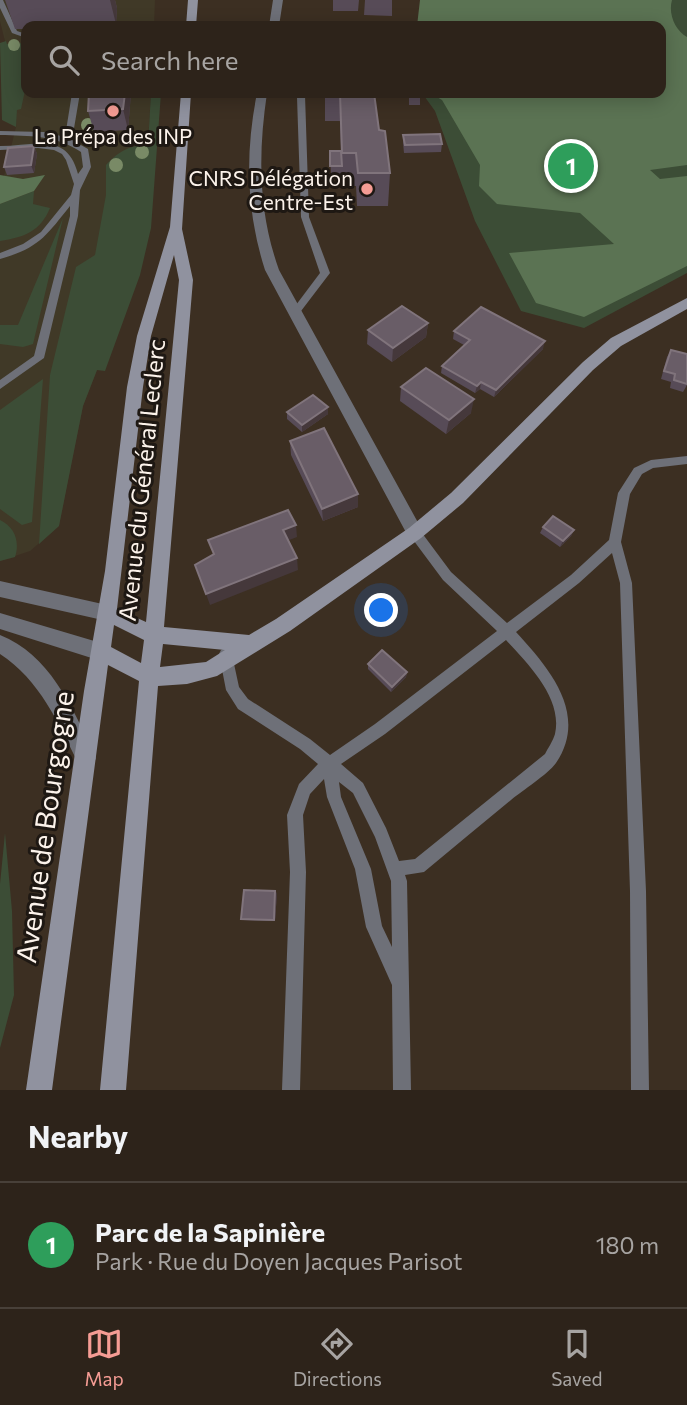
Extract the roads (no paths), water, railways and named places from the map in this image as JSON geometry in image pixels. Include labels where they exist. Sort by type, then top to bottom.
[{"type":"main road","points":[[191,21],[193,0]]},
{"type":"main road","name":"Avenue du Général Leclerc","points":[[176,227],[186,280],[154,635],[107,613],[135,387],[145,336],[176,227],[186,98]]},
{"type":"main road","points":[[113,1090],[154,635],[225,650],[249,644],[283,625],[415,533],[457,498],[598,358],[648,322],[687,303]]},
{"type":"main road","name":"Avenue de Bourgogne","points":[[39,1090],[107,613]]},
{"type":"main road","points":[[150,677],[187,675],[210,670],[225,650]]},
{"type":"main road","name":"Avenue du Général Leclerc","points":[[101,652],[150,677]]},
{"type":"street","points":[[275,21],[278,0]]},
{"type":"street","points":[[262,98],[254,208],[263,247],[295,313],[415,533]]},
{"type":"street","points":[[0,589],[107,613]]},
{"type":"street","points":[[0,621],[101,652]]},
{"type":"street","points":[[0,644],[29,663],[43,679],[56,697],[86,758]]},
{"type":"lane","points":[[1,0],[14,32],[21,34]]},
{"type":"lane","points":[[69,139],[75,98]]},
{"type":"lane","points":[[295,313],[325,273],[306,216],[301,98]]},
{"type":"lane","points":[[0,133],[35,132],[69,139],[85,151],[87,167],[77,183],[73,197],[74,216],[39,358],[0,385]]},
{"type":"lane","points":[[0,148],[38,145],[57,148],[71,161],[77,183]]},
{"type":"lane","points":[[0,256],[27,247],[49,228],[60,209],[73,197]]},
{"type":"lane","points":[[640,1090],[638,891],[626,583],[615,542],[624,493],[638,471],[651,464],[687,460]]},
{"type":"lane","points":[[394,869],[418,866],[550,759],[563,740],[564,718],[557,692],[505,632],[445,573],[415,533]]},
{"type":"lane","points":[[291,1090],[298,872],[295,815],[304,789],[329,764],[380,730],[575,579],[615,542]]},
{"type":"lane","points":[[225,650],[233,690],[243,704],[305,744],[358,788],[381,833],[399,881],[402,1090]]},
{"type":"lane","points":[[329,764],[334,797],[363,869],[374,927],[400,983]]},
{"type":"place","name":"La Prépa des INP","points":[[113,111]]},
{"type":"place","name":"Parc de la Sapinière","points":[[571,166]]},
{"type":"place","name":"CNRS Délégation Centre-Est","points":[[367,189]]}]
